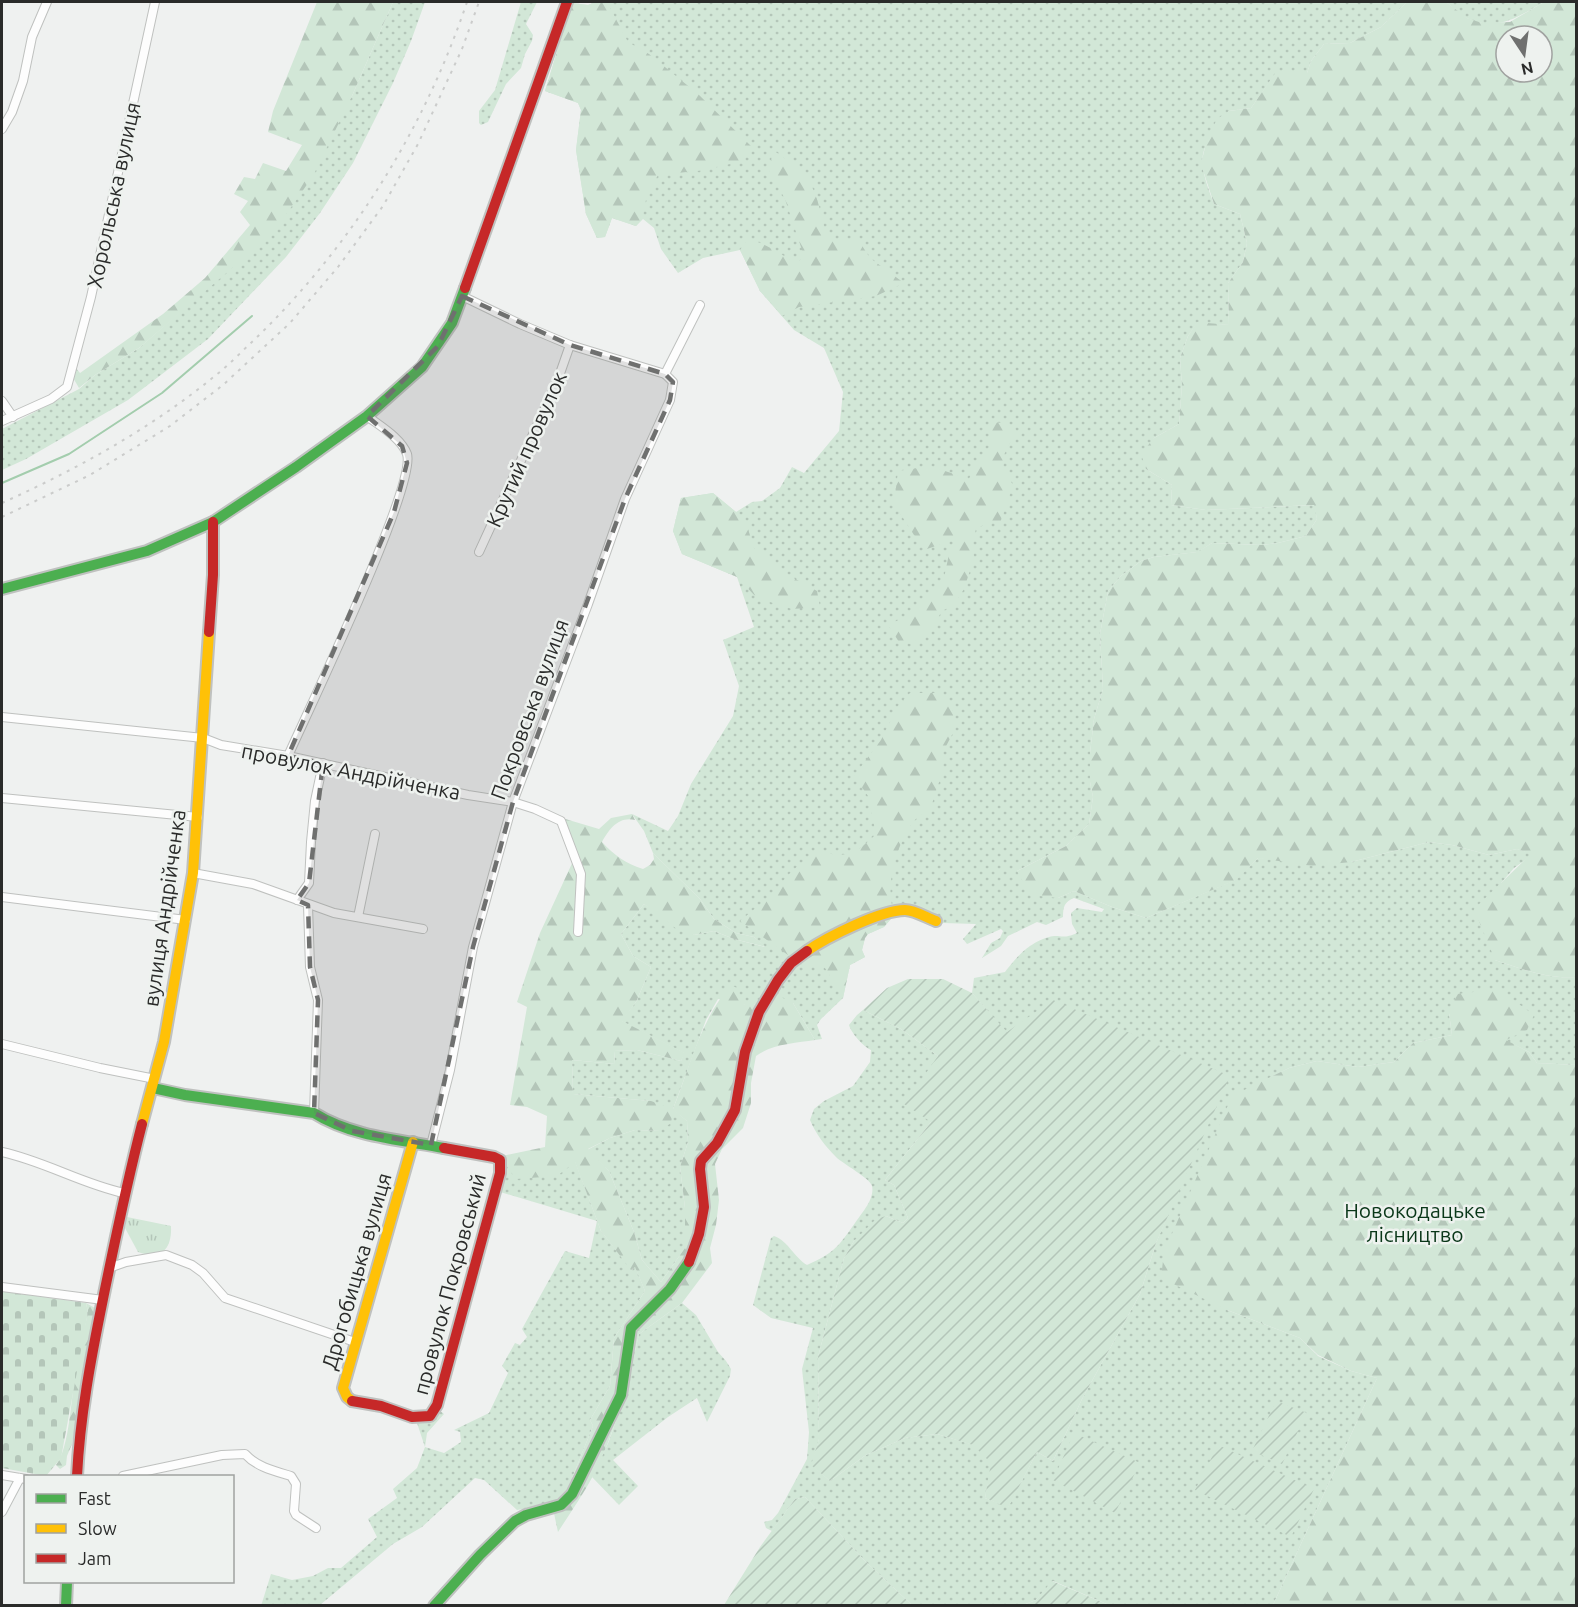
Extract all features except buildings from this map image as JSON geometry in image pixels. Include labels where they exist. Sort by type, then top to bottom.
[{"type":"street","points":[[2,129],[12,112],[23,81],[32,37],[47,2]]},
{"type":"street","name":"Хорольська вулиця","points":[[13,417],[51,399],[67,387],[91,297],[155,2]]},
{"type":"street","points":[[2,589],[147,551],[213,522],[368,416],[422,367],[452,323],[567,2]]},
{"type":"street","name":"Крутий провулок","points":[[462,296],[570,345],[665,374]]},
{"type":"street","points":[[665,374],[700,305]]},
{"type":"street","name":"Крутий провулок","points":[[479,552],[558,382],[570,345]]},
{"type":"street","name":"Покровська вулиця","points":[[431,1145],[450,1070],[473,947],[513,802],[629,488],[670,400],[673,382],[665,374]]},
{"type":"street","points":[[2,400],[13,417],[2,421]]},
{"type":"street","points":[[288,756],[353,611],[394,512],[407,464],[407,454],[402,446],[368,416]]},
{"type":"street","name":"вулиця Андрійченка","points":[[77,1475],[79,1435],[87,1380],[124,1193],[164,1042],[193,873],[213,575],[213,522]]},
{"type":"street","name":"провулок Андрійченка","points":[[2,717],[203,738],[221,745],[323,763],[468,795],[513,802],[535,809],[561,820],[580,874],[578,932]]},
{"type":"street","points":[[297,900],[309,882],[315,801],[323,763]]},
{"type":"street","points":[[2,798],[198,817]]},
{"type":"street","points":[[358,917],[375,834]]},
{"type":"street","points":[[193,873],[253,884],[334,913],[423,929]]},
{"type":"street","points":[[2,897],[186,920]]},
{"type":"street","points":[[308,905],[310,967],[318,1000],[314,1113]]},
{"type":"street","points":[[434,1605],[515,1521],[526,1515],[561,1505],[572,1494],[621,1395],[631,1328],[670,1289],[688,1265],[703,1221],[701,1161],[717,1143],[735,1110],[745,1052],[759,1012],[778,980],[791,963],[810,949],[874,917],[906,910],[936,921]]},
{"type":"street","points":[[2,1044],[100,1068],[196,1097],[314,1113],[352,1131],[431,1145]]},
{"type":"street","name":"Дрогобицька вулиця","points":[[413,1142],[343,1388],[346,1397],[352,1401],[381,1406],[412,1417],[430,1416]]},
{"type":"street","name":"провулок Покровський","points":[[430,1416],[437,1405],[500,1173],[500,1160],[494,1157],[431,1145]]},
{"type":"street","points":[[2,1152],[36,1160],[106,1189],[124,1193]]},
{"type":"street","points":[[109,1268],[126,1262],[166,1255],[198,1269],[225,1298],[355,1342]]},
{"type":"street","points":[[2,1287],[103,1300]]},
{"type":"street","points":[[128,1475],[222,1455],[245,1454],[252,1462],[291,1476],[296,1484],[294,1511],[296,1515],[316,1528]]},
{"type":"street","points":[[2,1475],[22,1478],[2,1512]]},
{"type":"street","points":[[66,1605],[67,1583]]},
{"type":"highlighted area","points":[[462,296],[570,345],[665,374],[673,382],[670,400],[625,499],[513,802],[473,947],[431,1145],[352,1131],[314,1113],[318,1000],[310,967],[308,905],[297,900],[309,883],[323,763],[288,756],[394,512],[407,463],[402,446],[367,416],[438,346]]},
{"type":"green space","points":[[317,2],[393,2],[352,96],[313,176],[273,233],[139,348],[95,375],[79,388],[72,376],[75,367],[80,373],[163,314],[205,278],[250,225],[240,212],[248,201],[234,194],[244,177],[255,179],[263,163],[286,171],[302,145],[268,132],[273,111]]},
{"type":"green space","points":[[393,2],[425,2],[393,83],[353,163],[320,213],[286,257],[208,339],[128,400],[26,459],[2,470],[2,429],[79,389],[95,375],[139,348],[229,269],[352,96]]},
{"type":"green space","points":[[521,2],[537,2],[526,24],[533,35],[532,41],[521,68],[506,84],[488,122],[481,125],[479,111],[495,90]]},
{"type":"green space","points":[[596,2],[1407,2],[1381,27],[1350,43],[1324,44],[1311,61],[1307,73],[1276,73],[1251,108],[1229,111],[1211,136],[1203,154],[1204,175],[1208,188],[1214,204],[1240,214],[1247,243],[1243,262],[1228,283],[1229,325],[1197,323],[1188,336],[1180,358],[1182,385],[1179,424],[1154,438],[1146,469],[1172,485],[1171,505],[1206,510],[1315,505],[1317,519],[1306,536],[1278,543],[1261,545],[1212,543],[1198,552],[1154,557],[1141,561],[1121,576],[1108,591],[1100,634],[1103,689],[1094,719],[1090,753],[1090,782],[1093,797],[1089,824],[1066,846],[1017,871],[1058,898],[1074,891],[1146,918],[1235,880],[1258,858],[1351,862],[1429,842],[1452,845],[1489,855],[1517,849],[1534,854],[1514,868],[1501,883],[1495,960],[1545,975],[1576,977],[1576,1065],[1537,1063],[1529,1052],[1449,1013],[1452,1035],[1413,1043],[1394,1062],[1358,1067],[1317,1061],[1289,1068],[1232,1097],[1227,1310],[1300,1338],[1318,1356],[1351,1371],[1377,1378],[1273,1605],[1109,1605],[1053,1581],[1036,1600],[1023,1605],[912,1605],[866,1562],[805,1497],[795,1499],[772,1531],[766,1528],[764,1522],[772,1520],[778,1513],[807,1459],[809,1432],[802,1369],[813,1328],[771,1318],[753,1305],[771,1238],[774,1236],[779,1238],[807,1265],[824,1257],[839,1244],[870,1201],[872,1186],[870,1183],[832,1153],[810,1120],[814,1109],[824,1101],[853,1086],[870,1062],[871,1050],[858,1039],[849,1025],[863,1010],[901,1029],[938,1056],[931,1122],[885,1180],[894,1185],[908,1218],[903,1223],[886,1216],[854,1241],[844,1258],[818,1357],[819,1439],[812,1465],[830,1481],[866,1455],[905,1438],[937,1434],[974,1445],[992,1463],[985,1498],[1008,1507],[1037,1452],[1053,1461],[1082,1399],[1140,1294],[1156,1243],[1179,1189],[1007,1033],[972,993],[974,978],[1005,972],[1036,942],[1049,937],[1077,933],[1072,924],[1071,913],[1077,908],[1102,912],[1104,909],[1074,898],[1065,905],[1063,917],[1046,925],[1037,922],[1008,936],[1001,946],[982,958],[991,943],[1000,938],[1003,931],[1001,929],[967,944],[963,939],[976,924],[943,923],[937,926],[906,913],[895,914],[884,927],[868,934],[865,938],[862,950],[865,957],[850,965],[843,998],[817,1025],[822,1039],[815,1040],[793,1003],[764,1009],[754,1004],[745,1005],[718,999],[706,1020],[673,1109],[687,1121],[688,1142],[680,1167],[685,1208],[685,1248],[661,1282],[642,1260],[634,1232],[609,1171],[587,1150],[610,1138],[635,1130],[660,1131],[651,1101],[573,1094],[572,1060],[615,1064],[614,1051],[637,1050],[681,1061],[684,1053],[621,1021],[636,1002],[651,967],[633,956],[621,934],[644,904],[694,935],[714,931],[765,947],[754,937],[736,933],[714,919],[700,899],[653,853],[644,831],[632,814],[668,831],[678,816],[691,784],[733,716],[739,686],[723,640],[754,627],[737,577],[682,554],[673,531],[681,498],[713,493],[736,512],[752,502],[762,501],[780,488],[792,467],[804,473],[839,431],[843,392],[824,348],[794,330],[760,291],[740,250],[703,258],[678,273],[661,249],[654,228],[643,219],[636,226],[612,218],[605,237],[597,238],[586,214],[576,150],[581,110],[578,103],[545,91],[572,3],[588,5]]},
{"type":"green space","points":[[607,2],[628,42],[649,54],[698,94],[753,148],[738,162],[706,170],[658,175],[647,195],[642,219],[636,226],[612,218],[605,237],[597,238],[586,214],[576,150],[581,110],[578,103],[545,91],[572,3],[588,5]]},
{"type":"green space","points":[[1407,2],[1446,2],[1467,18],[1482,23],[1510,22],[1544,2],[1576,2],[1576,977],[1545,975],[1495,960],[1474,909],[1531,854],[1517,849],[1489,855],[1452,845],[1429,842],[1351,862],[1312,866],[1258,858],[1236,880],[1146,918],[1074,891],[1058,898],[1030,895],[1017,871],[1066,846],[1089,824],[1093,797],[1090,782],[1090,753],[1094,719],[1103,689],[1100,634],[1108,591],[1121,576],[1141,561],[1154,557],[1197,552],[1212,543],[1261,545],[1278,543],[1306,536],[1317,519],[1314,505],[1206,510],[1171,505],[1172,485],[1146,469],[1141,454],[1154,438],[1179,424],[1182,385],[1180,358],[1188,336],[1197,322],[1229,325],[1228,283],[1243,262],[1247,243],[1240,214],[1214,204],[1201,164],[1207,139],[1217,119],[1229,111],[1251,108],[1276,72],[1307,73],[1311,61],[1324,44],[1350,43],[1381,27]]},
{"type":"green space","points":[[1446,2],[1544,2],[1508,21],[1490,24],[1466,18]]},
{"type":"green space","points":[[773,150],[796,167],[810,183],[816,195],[829,239],[859,241],[870,258],[904,283],[876,296],[799,307],[782,316],[760,291],[740,250],[747,240],[766,246],[797,263],[804,256],[785,199],[769,171]]},
{"type":"green space","points":[[990,422],[1004,423],[1016,430],[1004,455],[1003,468],[1013,485],[1000,523],[989,522],[976,529],[972,544],[974,558],[964,589],[954,605],[942,611],[933,626],[912,644],[899,642],[888,625],[913,613],[944,578],[949,554],[956,539],[927,549],[914,535],[894,504],[898,471],[930,466],[969,479],[976,462],[991,445]]},
{"type":"green space","points":[[713,493],[736,512],[748,529],[754,548],[790,576],[817,591],[820,607],[792,609],[757,598],[737,577],[682,554],[673,531],[681,498]]},
{"type":"green space","points":[[910,693],[942,693],[953,711],[955,729],[943,752],[942,773],[930,810],[914,821],[897,853],[891,879],[892,904],[895,914],[884,927],[868,934],[865,938],[862,950],[865,957],[850,965],[843,998],[842,992],[831,984],[829,973],[824,967],[802,965],[740,921],[770,896],[791,872],[814,852],[849,854],[876,834],[868,796],[854,776],[881,740],[898,706]]},
{"type":"green space","points":[[632,814],[635,820],[619,822],[611,828],[602,842],[616,855],[643,869],[654,859],[653,853],[700,899],[714,919],[736,933],[754,937],[766,947],[714,931],[694,935],[678,930],[644,904],[621,934],[633,956],[651,967],[636,1002],[622,1021],[685,1053],[681,1061],[637,1050],[614,1051],[615,1064],[572,1060],[573,1094],[651,1101],[673,1109],[711,1013],[731,985],[739,989],[740,1002],[745,1005],[752,997],[754,1004],[764,1009],[775,994],[793,1003],[815,1040],[777,1046],[756,1056],[751,1083],[751,1103],[743,1128],[722,1149],[715,1164],[719,1200],[710,1248],[712,1263],[682,1303],[639,1334],[626,1389],[608,1442],[589,1483],[558,1532],[552,1504],[568,1488],[593,1426],[590,1420],[610,1386],[614,1338],[645,1291],[635,1267],[631,1270],[601,1231],[575,1162],[557,1176],[516,1179],[502,1156],[545,1147],[547,1116],[527,1107],[510,1105],[527,1007],[517,1002],[540,933],[574,859],[562,818],[599,829],[611,818]],"holes":[[[673,1110],[687,1121],[688,1142],[680,1167],[685,1208],[685,1248],[661,1282],[642,1260],[634,1232],[609,1171],[588,1149],[610,1138],[635,1130],[660,1131],[671,1123]]]},
{"type":"green space","points":[[908,979],[943,979],[972,993],[1007,1032],[1053,1000],[1230,1076],[1156,1243],[1140,1294],[1082,1399],[1053,1461],[1037,1452],[1008,1508],[985,1498],[991,1463],[973,1445],[937,1434],[905,1438],[866,1455],[830,1481],[811,1465],[819,1439],[818,1357],[844,1258],[854,1241],[876,1219],[886,1216],[903,1223],[908,1218],[894,1185],[885,1180],[931,1122],[904,1104],[938,1056],[901,1029],[863,1010],[887,988]]},
{"type":"green space","name":"Новокодацьке лісництво","points":[[1498,989],[1534,1015],[1527,1030],[1506,1040],[1529,1052],[1537,1063],[1576,1065],[1576,1605],[1273,1605],[1377,1378],[1351,1371],[1318,1355],[1300,1338],[1227,1310],[1161,1278],[1164,1252],[1232,1096],[1289,1068],[1317,1061],[1358,1067],[1394,1062],[1413,1043],[1452,1035],[1449,1013],[1457,994]]},
{"type":"green space","points":[[503,1161],[575,1161],[601,1231],[632,1270],[635,1266],[645,1291],[614,1338],[610,1386],[590,1420],[593,1426],[568,1488],[552,1504],[517,1510],[484,1480],[475,1478],[422,1527],[393,1544],[320,1605],[261,1606],[271,1574],[292,1580],[313,1576],[328,1568],[341,1568],[377,1537],[368,1519],[397,1498],[393,1489],[417,1468],[425,1447],[444,1453],[461,1442],[460,1432],[454,1430],[489,1413],[508,1373],[502,1366],[515,1343],[520,1345],[527,1337],[522,1329],[565,1251],[589,1258],[597,1221],[497,1191]]},
{"type":"green space","points":[[127,1217],[171,1226],[170,1241],[164,1251],[153,1255],[138,1252],[125,1228]]},
{"type":"green space","points":[[2,1291],[86,1303],[88,1312],[61,1458],[47,1475],[2,1468]]},
{"type":"green space","points":[[86,1303],[95,1308],[72,1444],[66,1465],[60,1469],[56,1465],[61,1457],[67,1434],[77,1364],[88,1312]]},
{"type":"green space","points":[[682,1303],[696,1315],[731,1369],[730,1376],[707,1422],[697,1398],[668,1417],[613,1460],[638,1486],[619,1505],[592,1477],[609,1441],[625,1394],[639,1334]]},
{"type":"green space","points":[[1276,1401],[1307,1413],[1282,1464],[1252,1451]]},
{"type":"green space","points":[[439,1410],[444,1414],[427,1433],[425,1447],[416,1420]]},
{"type":"green space","points":[[1074,1433],[1140,1463],[1115,1513],[1053,1480]]},
{"type":"green space","points":[[1218,1445],[1314,1489],[1291,1537],[1195,1490]]},
{"type":"green space","points":[[805,1497],[866,1562],[912,1605],[724,1605],[760,1547],[795,1499]]},
{"type":"green space","points":[[1052,1581],[1109,1605],[1023,1605],[1036,1600]]},
{"type":"waterway","points":[[2,483],[69,454],[162,393],[252,316]]},
{"type":"railway","points":[[2,503],[86,462],[166,413],[226,367],[289,305],[322,266],[381,184],[429,96],[467,2]]},
{"type":"railway","points":[[2,517],[90,475],[170,426],[223,385],[290,323],[338,267],[383,206],[418,144],[462,49],[479,2]]},
{"type":"traffic: fast","points":[[2,589],[147,551],[213,522],[367,416],[422,367],[452,323],[465,288]]},
{"type":"traffic: fast","points":[[153,1088],[185,1095],[314,1113],[360,1133],[444,1148]]},
{"type":"traffic: fast","points":[[434,1606],[480,1555],[515,1521],[526,1515],[561,1505],[572,1494],[621,1395],[631,1328],[670,1289],[689,1262]]},
{"type":"traffic: fast","points":[[66,1606],[67,1583]]},
{"type":"traffic: slow","points":[[142,1124],[164,1042],[193,873],[209,632]]},
{"type":"traffic: slow","points":[[807,951],[854,925],[882,914],[909,910],[936,921]]},
{"type":"traffic: slow","points":[[352,1401],[347,1397],[343,1388],[413,1142]]},
{"type":"traffic: jam","points":[[465,288],[567,2]]},
{"type":"traffic: jam","points":[[209,632],[213,575],[213,522]]},
{"type":"traffic: jam","points":[[689,1262],[699,1234],[704,1207],[701,1161],[717,1143],[735,1110],[745,1052],[759,1012],[791,963],[807,951]]},
{"type":"traffic: jam","points":[[77,1475],[83,1409],[94,1343],[121,1211],[142,1124]]},
{"type":"traffic: jam","points":[[352,1401],[381,1406],[412,1417],[430,1416],[437,1405],[500,1173],[500,1160],[494,1157],[444,1148]]}]
